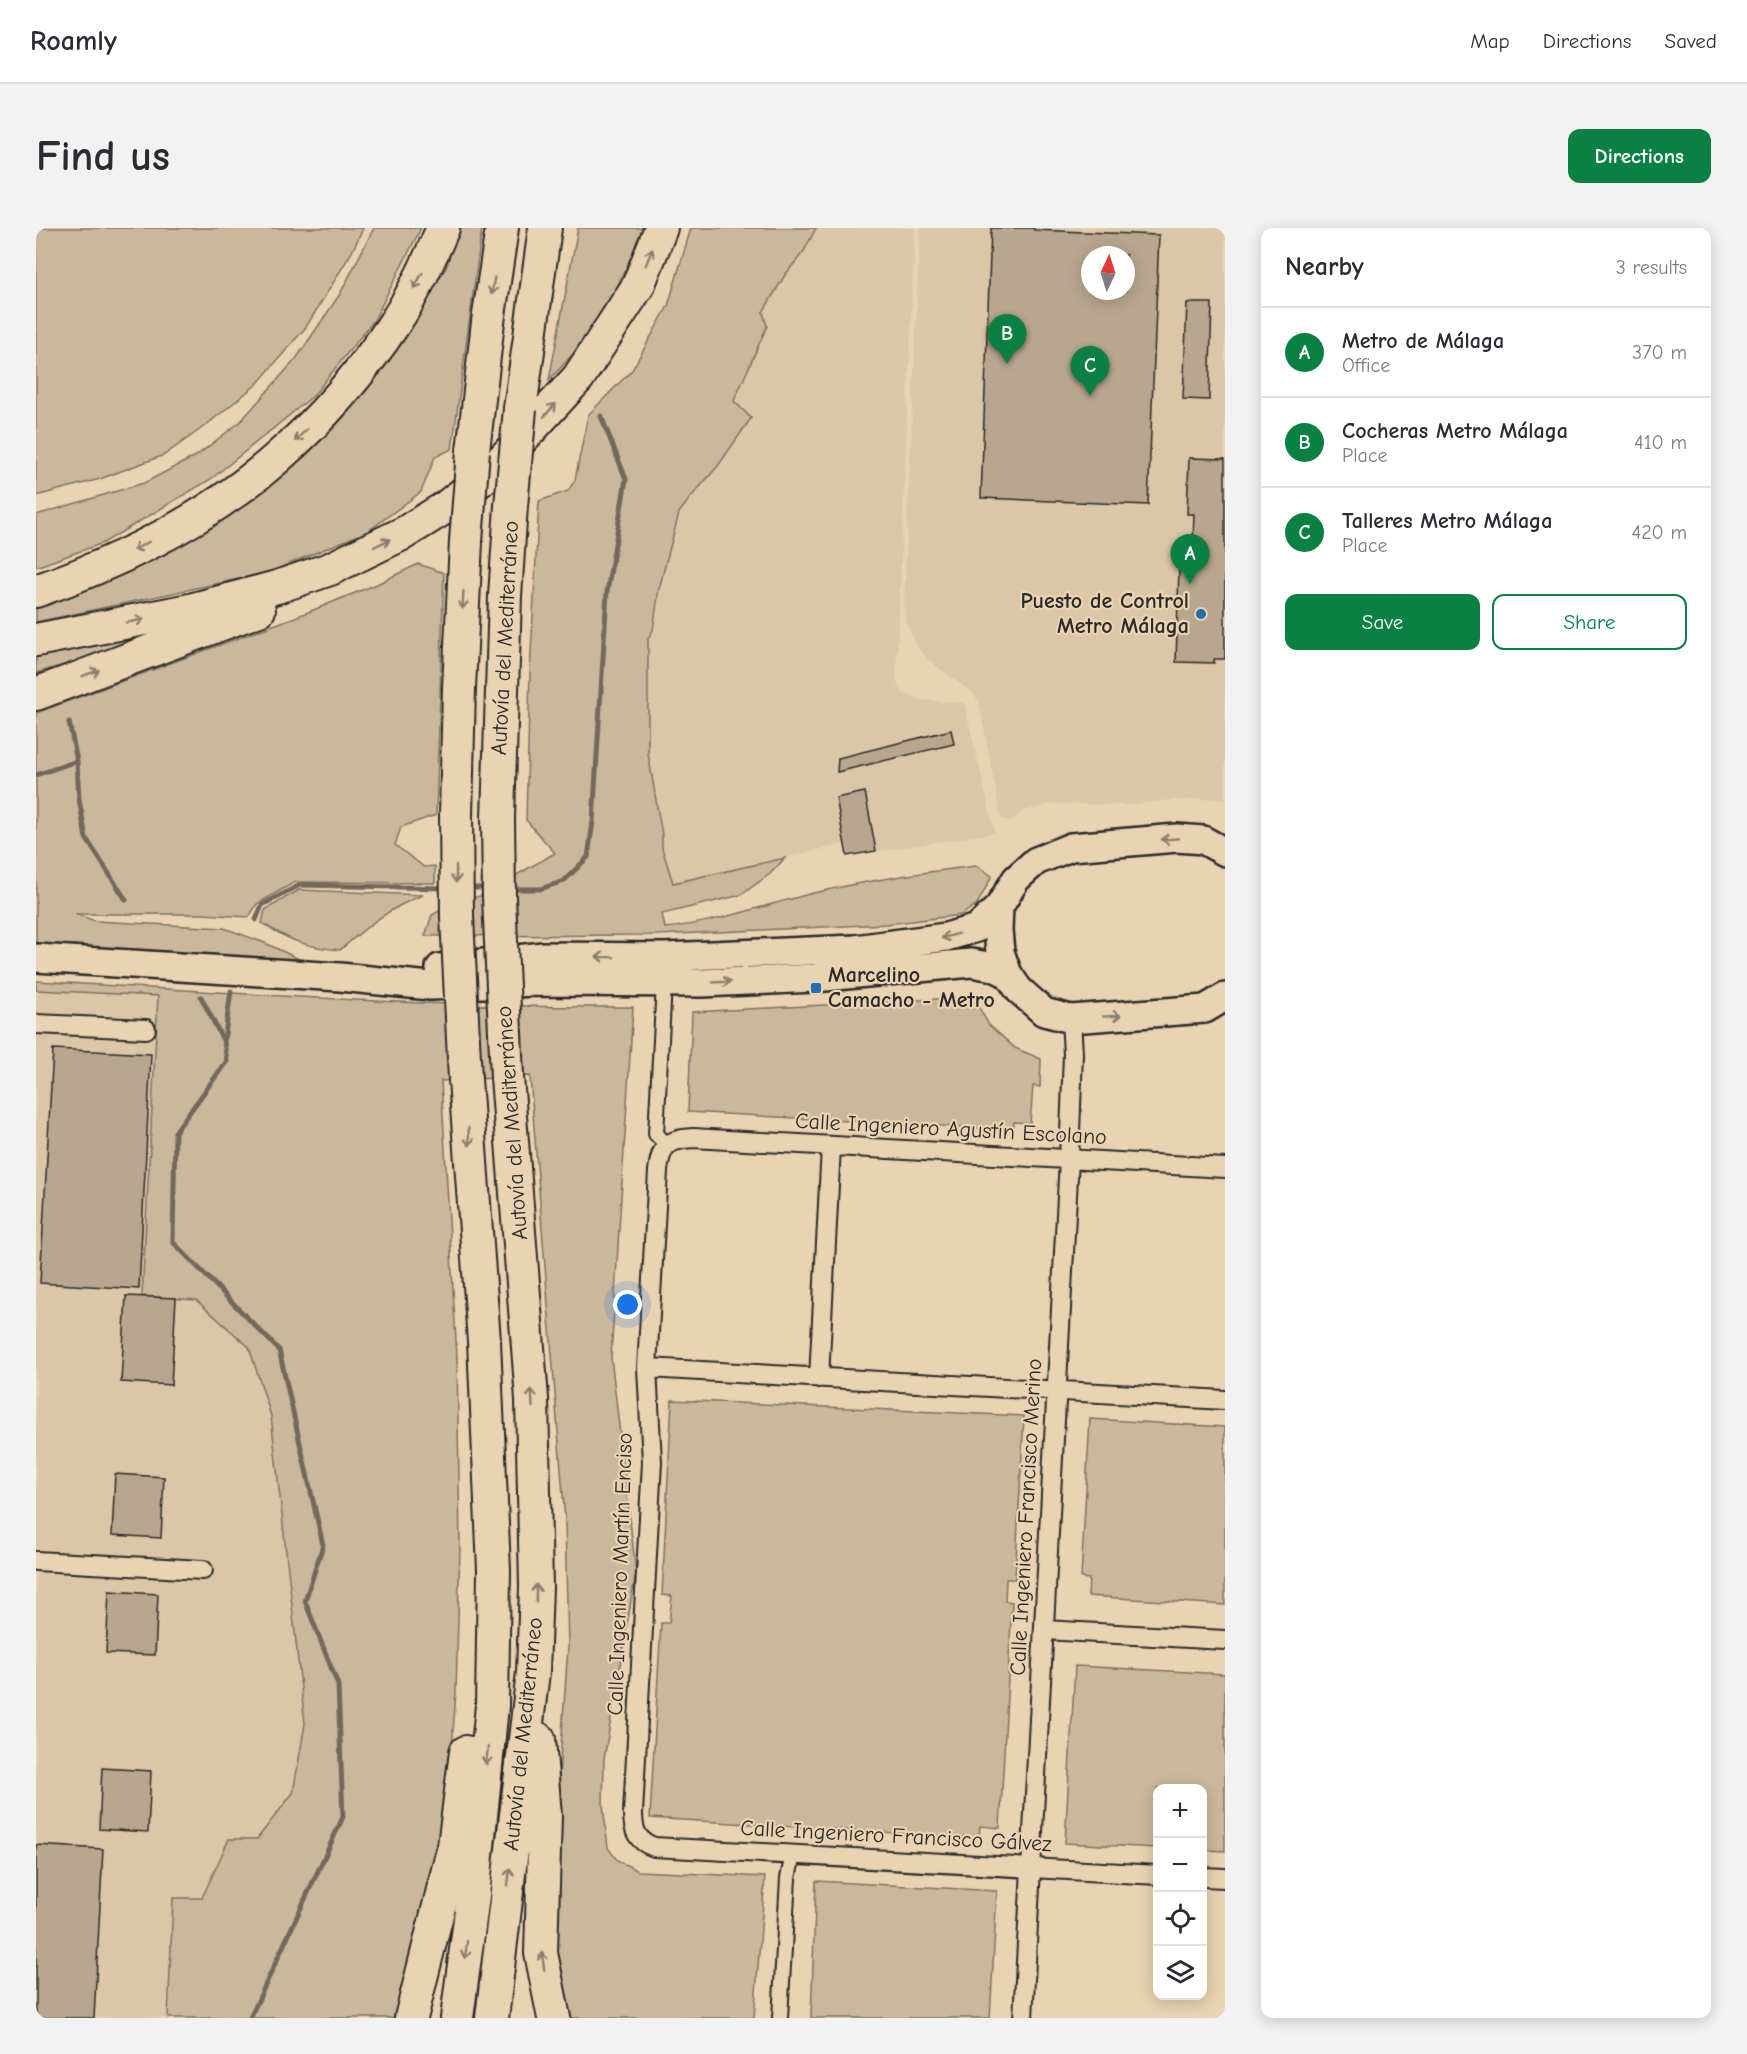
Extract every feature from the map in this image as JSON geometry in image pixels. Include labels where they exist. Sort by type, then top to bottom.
[{"type":"highway","points":[[36,591],[125,555],[179,526],[222,500],[277,459],[322,414],[367,361],[397,320],[426,267],[443,228]]},
{"type":"highway","name":"Autovía del Mediterráneo","points":[[457,2018],[473,1896],[492,1706],[494,1570],[484,1341],[465,1079],[457,916],[456,815],[459,688],[473,450],[502,228]]},
{"type":"highway","name":"Autovía del Mediterráneo","points":[[492,2018],[533,1672],[536,1587],[532,1399],[507,1077],[499,908],[498,818],[503,654],[511,506],[520,409],[545,228]]},
{"type":"highway","points":[[36,640],[190,610],[278,587],[330,569],[404,533],[446,507],[493,470],[578,378],[638,286],[661,228]]},
{"type":"highway","points":[[36,694],[283,601],[330,569]]},
{"type":"highway","points":[[411,2018],[454,1846],[472,1710],[484,1341]]},
{"type":"highway","points":[[533,1672],[545,1815],[541,1953],[554,2018]]},
{"type":"main road","points":[[340,977],[543,956],[664,957],[855,949],[946,938],[977,928],[999,907],[1016,879],[1036,861],[1071,847],[1177,838],[1203,840],[1225,852]]},
{"type":"main road","points":[[999,907],[999,941],[1008,974],[1019,990],[1044,1012],[1071,1019],[1218,1004]]},
{"type":"main road","points":[[36,958],[340,977],[430,986],[538,982],[664,984],[815,978],[971,963],[994,967],[1008,974]]},
{"type":"street","points":[[664,984],[656,1134],[671,1142]]},
{"type":"street","name":"Calle Ingeniero Francisco Merino","points":[[1023,2018],[1069,1159],[1073,1054],[1071,1019]]},
{"type":"street","points":[[36,1024],[146,1029]]},
{"type":"street","name":"Calle Ingeniero Agustín Escolano","points":[[671,1142],[693,1138],[1225,1167]]},
{"type":"street","name":"Calle Ingeniero Martín Enciso","points":[[636,1836],[633,1813],[652,1462],[647,1368],[658,1171],[660,1156],[671,1142]]},
{"type":"street","points":[[819,1378],[831,1146]]},
{"type":"street","points":[[647,1368],[1225,1400]]},
{"type":"street","points":[[36,1561],[203,1570]]},
{"type":"street","points":[[1044,1630],[1225,1640]]},
{"type":"street","name":"Calle Ingeniero Francisco Gálvez","points":[[636,1836],[642,1843],[654,1847],[1153,1875]]},
{"type":"street","points":[[780,2018],[788,1878],[793,1855]]},
{"type":"street","points":[[1207,1877],[1225,1878]]},
{"type":"shaded area","points":[[36,228],[363,228],[352,252],[306,327],[257,384],[205,426],[164,455],[100,479],[36,496]]},
{"type":"shaded area","points":[[374,228],[421,228],[374,320],[313,396],[211,479],[103,543],[36,567],[36,515],[144,483],[196,456],[240,422],[296,359],[340,294]]},
{"type":"shaded area","points":[[458,228],[482,228],[452,449],[435,457],[421,492],[368,531],[267,573],[36,622],[36,606],[148,557],[376,367],[446,268]]},
{"type":"shaded area","points":[[578,228],[645,228],[606,310],[576,351],[549,380]]},
{"type":"shaded area","points":[[691,228],[816,228],[804,251],[785,275],[763,312],[767,326],[734,401],[751,418],[718,466],[679,513],[659,589],[653,630],[648,639],[648,753],[662,835],[662,848],[673,883],[785,858],[770,874],[741,895],[662,914],[665,928],[742,913],[818,892],[897,877],[977,866],[992,876],[977,904],[961,915],[887,924],[656,935],[425,936],[432,915],[454,903],[480,896],[555,853],[526,820],[530,673],[539,501],[568,491],[575,480],[588,415],[632,370],[668,306]]},
{"type":"shaded area","points":[[816,228],[915,228],[896,680],[902,693],[921,700],[964,703],[995,833],[847,856],[844,844],[673,883],[662,848],[662,835],[648,753],[648,639],[653,630],[659,589],[679,513],[733,446],[734,401],[767,326],[763,312],[785,275],[804,251]]},
{"type":"shaded area","points":[[920,228],[1225,228],[1225,798],[1130,805],[1050,804],[1024,811],[1010,821],[1001,818],[979,702],[974,694],[928,660],[916,645],[907,625],[904,604]]},
{"type":"shaded area","points":[[418,564],[444,573],[436,815],[401,827],[395,845],[424,867],[435,866],[435,883],[295,882],[257,904],[249,917],[203,914],[75,914],[95,921],[224,928],[265,943],[301,960],[36,943],[36,713],[306,613],[377,584]]},
{"type":"shaded area","points":[[128,639],[134,645],[36,679],[36,656]]},
{"type":"shaded area","points":[[299,890],[423,895],[388,912],[340,950],[299,942],[262,923],[265,910]]},
{"type":"shaded area","points":[[36,981],[409,1002],[633,1007],[611,1357],[636,1572],[604,1759],[603,1805],[608,1848],[617,1860],[638,1871],[765,1877],[754,2018],[572,2018],[569,2011],[554,1932],[558,1790],[568,1647],[565,1520],[530,1076],[441,1081],[457,1358],[460,1545],[456,1692],[447,1815],[396,2018],[168,2018],[173,1898],[202,1898],[229,1839],[257,1839],[293,1793],[305,1724],[271,1416],[249,1347],[196,1300],[142,1296],[158,996],[36,990]]},
{"type":"shaded area","points":[[36,990],[194,998],[176,1298],[196,1300],[249,1347],[271,1416],[305,1724],[293,1793],[257,1839],[229,1839],[202,1898],[170,1993],[168,2018],[36,2018]]},
{"type":"shaded area","points":[[973,997],[989,1025],[1015,1048],[1041,1059],[1040,1087],[1033,1086],[1030,1123],[1014,1122],[1013,1130],[688,1112],[692,1012]]},
{"type":"shaded area","points":[[672,1400],[1024,1416],[1015,1579],[1006,1579],[1005,1601],[1012,1602],[1000,1828],[980,1826],[979,1838],[650,1818],[661,1623],[669,1623],[672,1596],[662,1595]]},
{"type":"shaded area","points":[[1090,1419],[1225,1427],[1225,1605],[1088,1596],[1089,1579],[1081,1578]]},
{"type":"shaded area","points":[[1075,1666],[1225,1674],[1225,1851],[1207,1850],[1207,1784],[1153,1784],[1153,1848],[1065,1843]]},
{"type":"shaded area","points":[[816,1881],[997,1891],[990,2018],[811,2018]]},
{"type":"building","points":[[991,228],[1159,235],[1148,505],[981,498]]},
{"type":"building","points":[[1187,303],[1212,303],[1209,400],[1183,399]]},
{"type":"building","name":"Puesto de Control Metro Málaga","points":[[1189,458],[1225,459],[1225,659],[1214,659],[1214,663],[1176,662],[1179,569],[1192,570],[1194,514],[1187,514]]},
{"type":"building","points":[[951,730],[954,744],[837,772],[838,758]]},
{"type":"building","points":[[865,792],[876,851],[847,856],[836,798]]},
{"type":"building","points":[[53,1049],[151,1054],[139,1289],[40,1283]]},
{"type":"building","points":[[126,1296],[176,1298],[171,1385],[121,1382]]},
{"type":"building","points":[[115,1474],[164,1477],[161,1538],[112,1535]]},
{"type":"building","points":[[109,1591],[158,1594],[155,1655],[106,1653]]},
{"type":"building","points":[[102,1768],[151,1771],[148,1832],[99,1829]]},
{"type":"building","points":[[36,1845],[103,1849],[94,2018],[36,2018]]},
{"type":"waterway","points":[[509,889],[540,889],[564,881],[588,857],[593,821],[607,592],[626,479],[601,416]]},
{"type":"waterway","points":[[36,675],[70,665]]},
{"type":"waterway","points":[[69,722],[77,761],[79,799],[86,838],[126,900]]},
{"type":"waterway","points":[[36,775],[77,761]]},
{"type":"waterway","points":[[256,920],[262,905],[300,885],[446,888]]},
{"type":"waterway","points":[[467,888],[488,888]]},
{"type":"waterway","points":[[224,1042],[231,991]]},
{"type":"waterway","points":[[201,997],[224,1042],[227,1061],[175,1132],[173,1242],[279,1350],[323,1545],[305,1601],[338,1685],[343,1817],[250,2018]]},
{"type":"place","name":"Cocheras Metro Málaga","points":[[1007,364]]},
{"type":"place","name":"Talleres Metro Málaga","points":[[1090,396]]},
{"type":"place","name":"Metro de Málaga","points":[[1190,584]]},
{"type":"place","name":"Puesto de Control Metro Málaga","points":[[1201,614]]},
{"type":"place","name":"Marcelino Camacho - Metro","points":[[816,988]]}]
